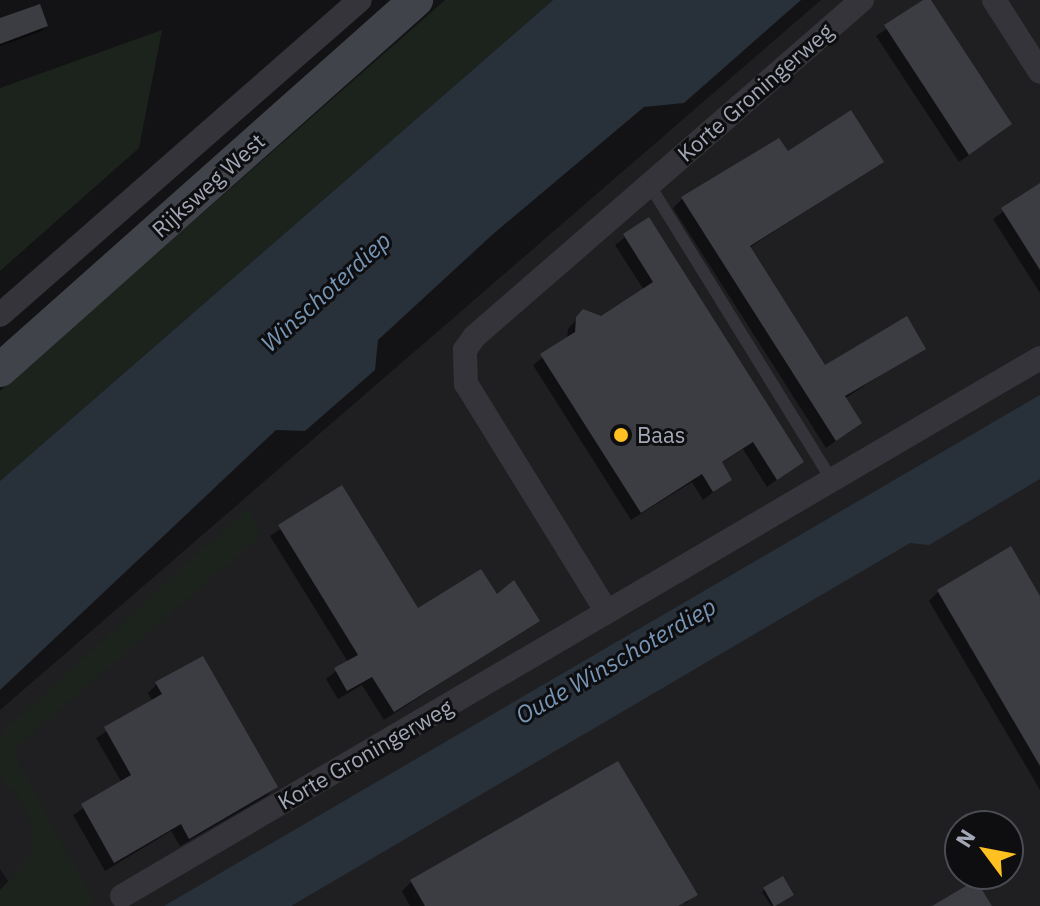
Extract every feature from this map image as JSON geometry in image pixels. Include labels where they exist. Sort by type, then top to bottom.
[{"type":"main road","name":"Rijksweg West","points":[[0,370],[416,0]]},
{"type":"street","name":"Rijksweg West","points":[[0,315],[360,0]]},
{"type":"street","name":"Korte Groningerweg","points":[[607,612],[466,384],[463,366],[465,350],[474,337],[862,0]]},
{"type":"street","points":[[994,0],[1040,72]]},
{"type":"street","name":"Korte Groningerweg","points":[[122,896],[1040,358]]},
{"type":"lane","points":[[649,184],[832,480]]},
{"type":"shaded area","points":[[445,0],[553,0],[0,481],[0,391]]},
{"type":"shaded area","points":[[821,0],[1040,0],[1040,906],[25,906],[0,869],[0,710]]},
{"type":"shaded area","points":[[162,30],[139,148],[0,271],[0,88]]},
{"type":"shaded area","points":[[249,507],[260,536],[12,751],[94,902],[87,906],[0,906],[0,890],[33,855],[32,825],[18,796],[0,776],[0,742],[6,729]]},
{"type":"water","name":"Winschoterdiep","points":[[553,0],[801,0],[684,103],[644,107],[492,235],[378,340],[375,370],[305,431],[276,430],[0,690],[0,481]]},
{"type":"water","name":"Oude Winschoterdiep","points":[[1040,395],[1040,479],[929,545],[910,543],[291,906],[164,906]]},
{"type":"building","points":[[923,0],[931,0],[1012,124],[969,155],[884,25]]},
{"type":"building","points":[[40,4],[48,26],[0,44],[0,18]]},
{"type":"building","points":[[851,110],[884,162],[750,246],[825,365],[907,316],[926,349],[845,396],[862,423],[836,441],[681,197],[779,138],[788,151]]},
{"type":"building","points":[[1040,183],[1040,270],[1001,208]]},
{"type":"building","points":[[649,217],[804,462],[777,480],[753,442],[722,462],[732,480],[713,492],[702,474],[641,513],[540,354],[575,332],[576,317],[583,309],[601,316],[653,282],[623,234]]},
{"type":"building","points":[[342,485],[418,608],[481,569],[497,594],[514,580],[540,621],[394,712],[372,677],[347,691],[334,668],[358,655],[278,525]]},
{"type":"building","points":[[1011,546],[1040,596],[1040,766],[937,590]]},
{"type":"building","points":[[203,656],[278,787],[189,839],[181,824],[114,863],[81,804],[131,775],[104,727],[162,694],[155,682]]},
{"type":"building","points":[[618,761],[698,895],[678,906],[425,906],[410,880]]},
{"type":"building","points":[[783,876],[794,895],[774,906],[763,888]]},
{"type":"building","points":[[959,890],[982,890],[992,906],[932,906]]},
{"type":"place","name":"Baas","points":[[621,435]]}]
